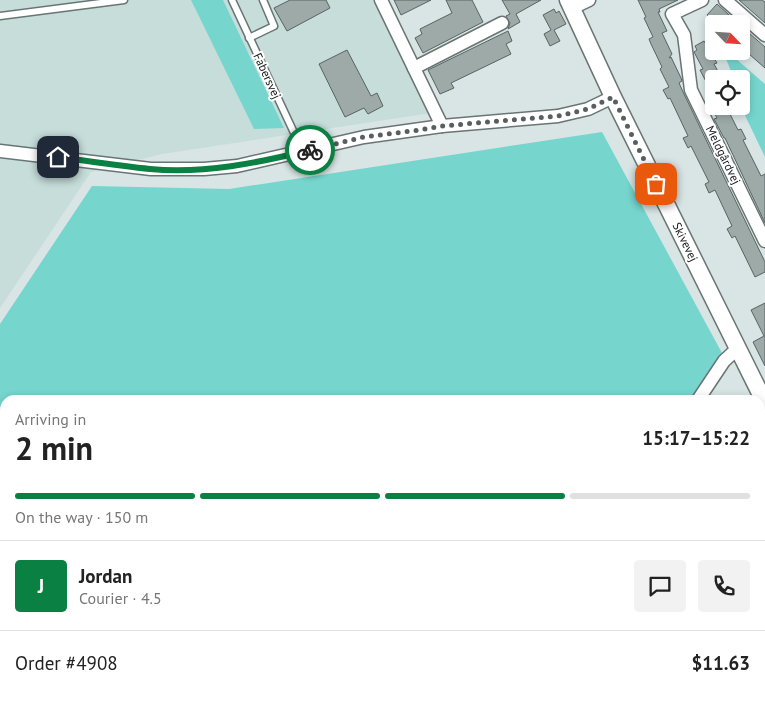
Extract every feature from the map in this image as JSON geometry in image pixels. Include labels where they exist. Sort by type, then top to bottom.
[{"type":"street","points":[[381,0],[442,126]]},
{"type":"street","points":[[570,4],[589,0]]},
{"type":"street","name":"Meldgårdvej","points":[[702,0],[672,14],[684,35],[691,90],[765,241]]},
{"type":"street","points":[[725,0],[765,35]]},
{"type":"street","name":"Skivevej","points":[[570,4],[613,97],[738,348],[761,385]]},
{"type":"street","points":[[414,68],[502,23]]},
{"type":"street","points":[[0,151],[151,169],[204,169],[237,166],[364,137],[442,126],[558,116],[588,109],[613,97]]},
{"type":"street","points":[[701,395],[724,361],[738,348]]},
{"type":"lane","points":[[0,16],[124,0]]},
{"type":"lane","name":"Fabersvej","points":[[232,0],[303,152]]},
{"type":"lane","points":[[249,38],[274,26],[263,0]]},
{"type":"shaded area","points":[[0,0],[375,0],[431,113],[162,154],[91,172],[0,308]]},
{"type":"shaded area","points":[[191,0],[223,0],[284,128],[254,129]]},
{"type":"shaded area","points":[[727,60],[737,60],[749,70],[730,70]]},
{"type":"shaded area","points":[[750,71],[765,84],[765,157],[745,115],[750,115]]},
{"type":"shaded area","points":[[602,132],[722,353],[693,395],[0,395],[0,324],[92,186],[229,189]]},
{"type":"building","points":[[290,0],[326,0],[330,8],[287,31],[274,8]]},
{"type":"building","points":[[394,0],[431,0],[401,15]]},
{"type":"building","points":[[446,0],[472,0],[483,22],[423,53],[415,38],[422,34],[420,29],[452,13]]},
{"type":"building","points":[[502,0],[541,0],[516,14],[520,22],[508,29],[510,23],[506,16],[510,14]]},
{"type":"building","points":[[638,0],[678,0],[659,9],[660,12],[658,12],[667,31],[662,33],[672,54],[669,58],[671,57],[681,78],[682,81],[679,83],[765,262],[765,272],[755,277],[735,236],[732,238],[727,229],[732,226],[715,190],[709,193],[705,184],[709,182],[691,146],[688,148],[683,138],[688,136],[670,98],[668,99],[663,90],[669,87],[649,39],[653,37]]},
{"type":"building","points":[[739,0],[762,0],[765,2],[765,23]]},
{"type":"building","points":[[717,4],[729,15],[707,15]]},
{"type":"building","points":[[554,9],[556,13],[559,11],[566,24],[554,30],[560,41],[550,46],[544,34],[551,30],[543,15]]},
{"type":"building","points":[[508,31],[512,41],[506,44],[511,54],[451,83],[454,88],[440,94],[428,70]]},
{"type":"building","points":[[750,34],[765,47],[765,68],[750,55]]},
{"type":"building","points":[[704,41],[705,60],[715,60],[717,63],[714,64],[717,70],[705,70],[705,80],[700,70],[703,69],[694,52],[697,50],[695,46]]},
{"type":"building","points":[[347,50],[371,96],[377,93],[383,106],[368,114],[364,108],[345,117],[319,64]]},
{"type":"building","points":[[716,115],[730,115],[738,130],[741,129],[746,139],[743,140],[761,176],[765,174],[765,223],[725,138],[714,119],[717,118]]},
{"type":"building","points":[[765,303],[765,366],[753,342],[764,336],[751,310]]},
{"type":"way so far","points":[[310,150],[364,137],[442,126],[558,116],[588,109],[613,97],[656,184]]},
{"type":"route","points":[[58,157],[151,169],[204,169],[237,166],[310,150]]}]
